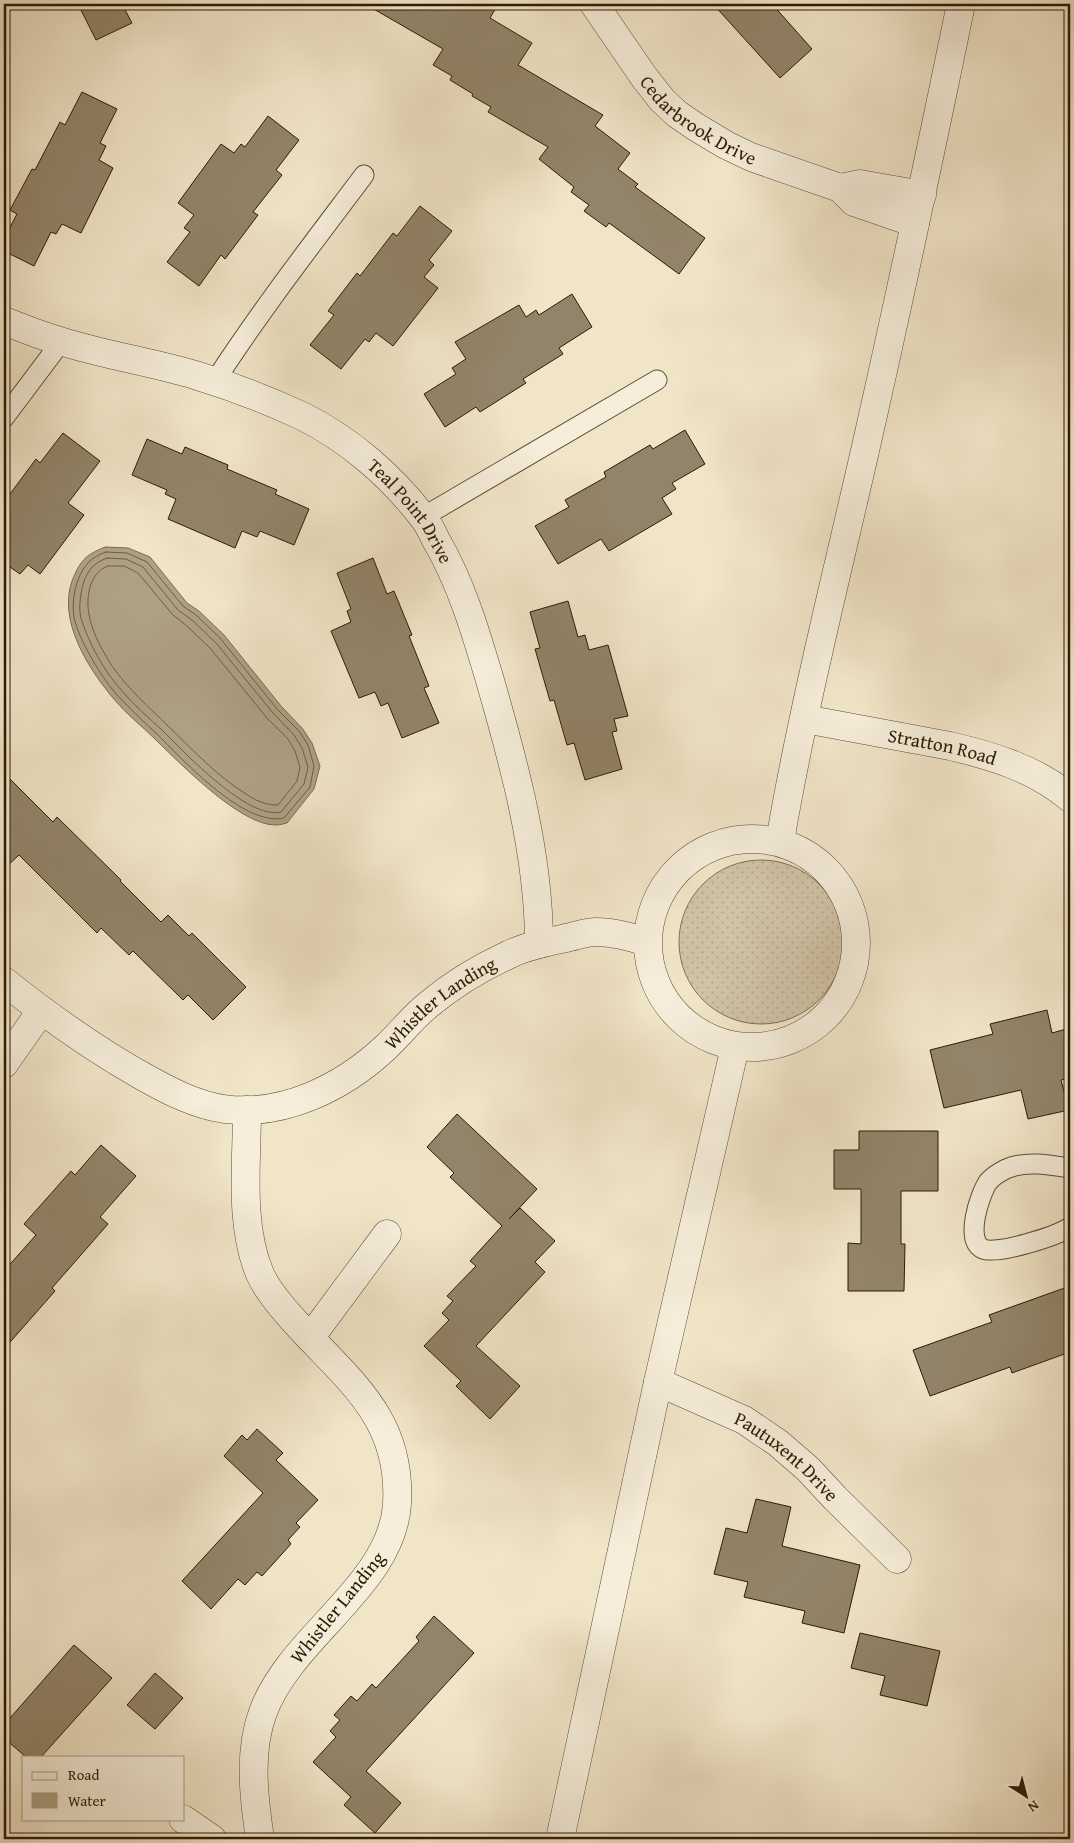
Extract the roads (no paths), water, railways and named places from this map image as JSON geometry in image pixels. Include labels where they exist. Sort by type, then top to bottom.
[{"type":"street","name":"Cedarbrook Drive","points":[[594,4],[662,100],[677,114],[709,136],[739,152],[840,188],[854,202],[915,223]]},
{"type":"street","points":[[780,841],[816,661],[922,194],[961,4]]},
{"type":"street","name":"Cedarbrook Drive","points":[[840,188],[860,184],[922,194]]},
{"type":"street","name":"Teal Point Drive","points":[[4,322],[61,342],[142,361],[215,382],[303,417],[322,427],[360,453],[393,482],[424,517],[447,558],[461,589],[508,744],[521,796],[536,884],[539,910],[539,944]]},
{"type":"street","name":"Stratton Road","points":[[805,719],[973,751],[1023,769],[1046,780],[1070,798]]},
{"type":"street","points":[[745,838],[780,841],[812,856],[838,881],[854,912],[858,948],[850,982],[832,1012],[804,1035],[771,1046],[735,1047],[706,1038],[680,1020],[661,996],[650,967],[647,942],[651,917],[660,894],[682,866],[711,847],[745,838]]},
{"type":"street","name":"Whistler Landing","points":[[4,981],[41,1010],[113,1060],[186,1099],[224,1109],[248,1110],[278,1107],[306,1099],[352,1075],[384,1048],[427,1005],[461,981],[509,954],[539,944],[594,932],[622,934],[647,942]]},
{"type":"street","points":[[4,1064],[41,1010]]},
{"type":"street","points":[[560,1839],[658,1382],[735,1047]]},
{"type":"street","name":"Whistler Landing","points":[[248,1110],[246,1202],[249,1238],[260,1274],[282,1308],[350,1379],[380,1420],[394,1458],[398,1490],[397,1507],[389,1540],[382,1555],[364,1580],[293,1660],[276,1685],[262,1713],[255,1746],[254,1773],[260,1839]]},
{"type":"street","points":[[310,1338],[387,1234]]},
{"type":"street","name":"Pautuxent Drive","points":[[658,1382],[744,1420],[778,1442],[808,1469],[897,1559]]},
{"type":"street","points":[[184,1820],[212,1839]]},
{"type":"lane","points":[[215,382],[252,325],[364,175]]},
{"type":"lane","points":[[4,418],[61,342]]},
{"type":"lane","points":[[424,517],[657,380]]},
{"type":"lane","points":[[1070,1168],[1026,1165],[1009,1167],[998,1173],[989,1181],[977,1205],[974,1237],[976,1243],[982,1248],[995,1250],[1045,1238],[1070,1227]]},
{"type":"water","points":[[105,547],[128,548],[150,557],[187,603],[199,611],[224,635],[281,706],[302,728],[312,743],[320,766],[314,789],[287,823],[276,825],[262,823],[246,816],[212,792],[123,709],[94,673],[72,628],[69,596],[72,581],[78,568],[88,556]]}]
